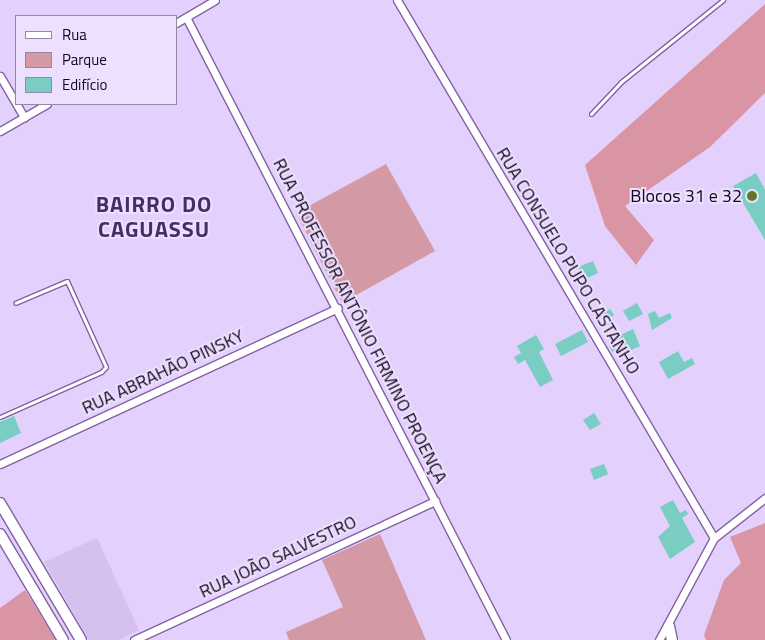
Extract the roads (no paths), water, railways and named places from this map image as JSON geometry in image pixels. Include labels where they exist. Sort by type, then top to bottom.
[{"type":"main road","points":[[0,503],[81,640]]},
{"type":"main road","points":[[0,534],[63,640]]},
{"type":"main road","points":[[670,622],[672,640]]},
{"type":"street","points":[[178,23],[215,0]]},
{"type":"street","name":"RUA CONSUELO PUPO CASTANHO","points":[[397,0],[714,538]]},
{"type":"street","name":"RUA PROFESSOR ANTÔNIO FIRMINO PROENÇA","points":[[186,17],[338,308],[506,640]]},
{"type":"street","points":[[0,76],[15,102]]},
{"type":"street","points":[[17,105],[24,117]]},
{"type":"street","points":[[0,131],[45,105]]},
{"type":"street","name":"RUA ABRAHÃO PINSKY","points":[[0,464],[338,308]]},
{"type":"street","points":[[659,640],[714,538],[765,498]]},
{"type":"street","name":"RUA JOÃO SALVESTRO","points":[[134,640],[435,501]]},
{"type":"street","points":[[665,640],[670,622]]},
{"type":"lane","points":[[591,114],[629,76],[723,0]]},
{"type":"lane","points":[[0,417],[101,372],[106,367],[67,281],[15,303]]},
{"type":"place","name":"Blocos 31 e 32","points":[[752,196]]},
{"type":"district","name":"BAIRRO DO CAGUASSU","points":[[154,216]]}]
